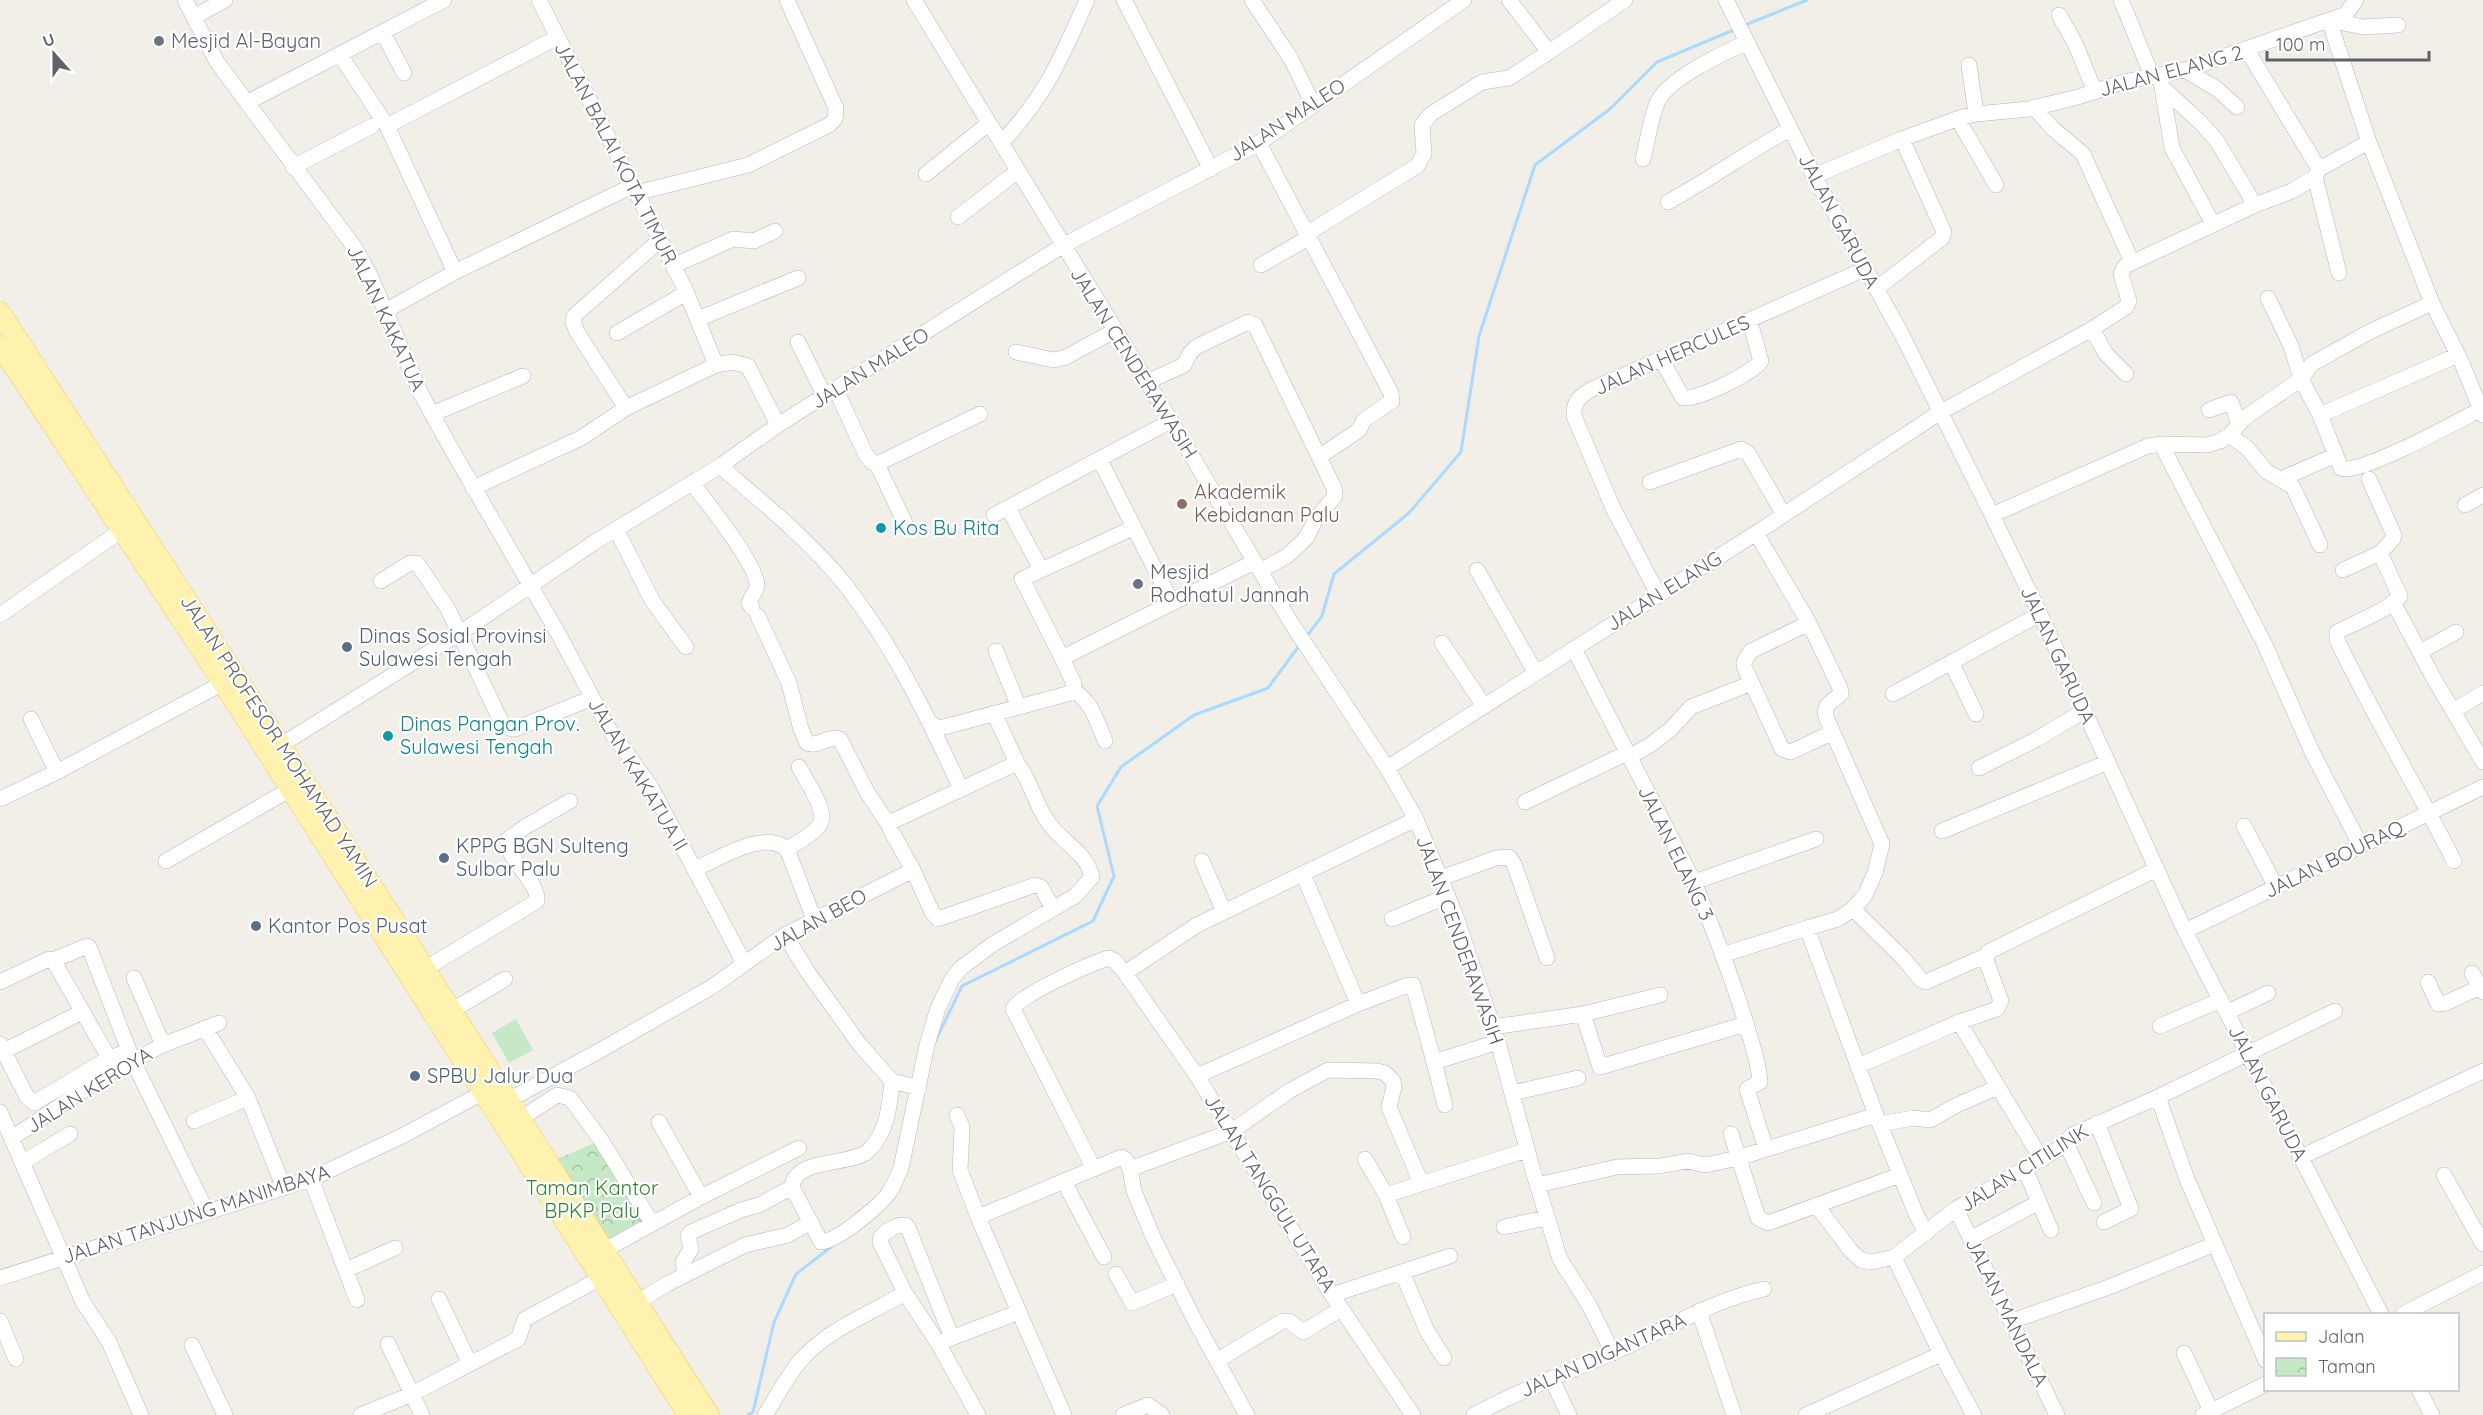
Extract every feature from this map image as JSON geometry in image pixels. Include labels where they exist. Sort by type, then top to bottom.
[{"type":"main road","name":"JALAN PROFESOR MOHAMAD YAMIN","points":[[0,312],[32,378],[122,530],[223,683],[601,1278],[635,1312],[709,1415]]},
{"type":"main road","name":"JALAN PROFESOR MOHAMAD YAMIN","points":[[0,346],[32,378],[281,745],[560,1178],[603,1251],[688,1415]]},
{"type":"street","name":"JALAN KAKATUA","points":[[185,0],[218,62],[293,167],[355,248],[369,273],[432,414],[472,488],[531,586]]},
{"type":"street","points":[[194,17],[225,0]]},
{"type":"street","points":[[248,102],[444,0]]},
{"type":"street","name":"JALAN BALAI KOTA TIMUR","points":[[539,0],[673,266],[716,365]]},
{"type":"street","points":[[386,310],[455,272],[634,189],[748,165],[829,125],[835,119],[836,108],[788,0]]},
{"type":"street","name":"JALAN CENDERAWASIH","points":[[914,0],[1062,246],[1172,422],[1290,621],[1387,768],[1416,819],[1448,896],[1498,1042],[1546,1218],[1560,1259],[1589,1305],[1613,1353]]},
{"type":"street","points":[[1001,143],[1024,118],[1041,94],[1063,54],[1087,0]]},
{"type":"street","points":[[1124,0],[1211,169]]},
{"type":"street","points":[[1252,0],[1291,59],[1313,104]]},
{"type":"street","name":"JALAN MALEO","points":[[281,745],[460,633],[615,529],[692,483],[778,425],[1062,246],[1259,143],[1464,0]]},
{"type":"street","points":[[1509,0],[1549,52]]},
{"type":"street","points":[[1261,265],[1417,166],[1424,154],[1422,125],[1431,114],[1482,82],[1509,78],[1625,0]]},
{"type":"street","points":[[2121,0],[2158,80],[2172,148],[2212,224]]},
{"type":"street","name":"JALAN ELANG 2","points":[[1814,176],[1902,139],[1958,119],[1976,114],[2034,107],[2095,92],[2123,82],[2158,80],[2346,14],[2356,0]]},
{"type":"street","name":"JALAN GARUDA","points":[[1729,6],[1814,176],[1901,333],[1992,515],[2040,614],[2185,931],[2379,1313]]},
{"type":"street","points":[[2059,15],[2075,43],[2095,92]]},
{"type":"street","points":[[2268,298],[2291,346],[2301,379],[2343,469],[2356,468],[2403,449],[2482,411],[2432,303],[2369,142],[2329,20],[2363,27],[2398,25]]},
{"type":"street","points":[[383,33],[404,73]]},
{"type":"street","points":[[293,167],[558,38]]},
{"type":"street","points":[[1643,159],[1655,110],[1662,95],[1687,74],[1744,39]]},
{"type":"street","points":[[2247,50],[2317,173],[2339,273]]},
{"type":"street","points":[[340,55],[380,126],[455,272]]},
{"type":"street","points":[[1969,64],[1976,114]]},
{"type":"street","points":[[2185,70],[2217,89],[2237,107]]},
{"type":"street","points":[[2158,80],[2217,141],[2255,205]]},
{"type":"street","points":[[2034,107],[2052,128],[2083,154],[2132,262],[2212,224],[2292,191],[2369,142]]},
{"type":"street","points":[[1958,119],[1996,185]]},
{"type":"street","points":[[926,174],[988,123]]},
{"type":"street","points":[[1668,202],[1708,180],[1750,150],[1790,129]]},
{"type":"street","points":[[1876,289],[1942,237],[1944,232],[1902,139]]},
{"type":"street","points":[[1259,143],[1392,397],[1390,403],[1362,422],[1359,430],[1319,457]]},
{"type":"street","points":[[958,217],[1018,171]]},
{"type":"street","points":[[673,266],[733,239],[754,242],[775,231]]},
{"type":"street","points":[[626,408],[577,332],[573,320],[574,316],[660,240]]},
{"type":"street","name":"JALAN ELANG","points":[[1387,768],[1940,413],[2092,329],[2128,304],[2121,274],[2125,266],[2132,262]]},
{"type":"street","name":"JALAN HERCULES","points":[[1658,594],[1613,508],[1574,416],[1573,406],[1580,396],[1590,390],[1750,322],[1865,269]]},
{"type":"street","points":[[617,333],[692,307],[798,278]]},
{"type":"street","points":[[1992,515],[2148,446],[2208,445],[2235,430],[2301,379],[2312,364],[2336,349],[2432,303]]},
{"type":"street","points":[[1661,359],[1683,398],[1699,395],[1758,366],[1761,361],[1750,322]]},
{"type":"street","points":[[1062,658],[1172,603],[1287,556],[1299,545],[1315,520],[1335,496],[1334,488],[1252,323],[1245,323],[1196,347],[1184,365],[1146,382]]},
{"type":"street","points":[[2092,329],[2102,349],[2126,374]]},
{"type":"street","points":[[1016,352],[1043,360],[1054,360],[1066,357],[1114,331]]},
{"type":"street","points":[[798,342],[866,455],[877,464],[905,523]]},
{"type":"street","points":[[2320,416],[2458,355]]},
{"type":"street","points":[[472,488],[582,438],[626,408],[716,365],[733,362],[748,366],[778,425]]},
{"type":"street","points":[[432,414],[523,376]]},
{"type":"street","points":[[2209,410],[2230,402],[2235,430],[2266,471],[2293,488],[2320,545]]},
{"type":"street","points":[[877,464],[980,414]]},
{"type":"street","points":[[1041,569],[1001,511],[1172,422]]},
{"type":"street","points":[[2161,444],[2264,643],[2312,752],[2361,846]]},
{"type":"street","points":[[1650,482],[1742,449],[1748,453],[1784,515]]},
{"type":"street","points":[[2281,479],[2336,455]]},
{"type":"street","points":[[1100,460],[1172,603]]},
{"type":"street","points":[[720,465],[793,530],[844,584],[891,653],[931,723],[961,789]]},
{"type":"street","points":[[2343,570],[2380,553],[2393,539],[2394,535],[2369,479]]},
{"type":"street","points":[[692,483],[732,536],[755,576],[757,584],[749,603],[789,683],[807,743],[814,745],[832,737],[840,739],[867,792],[889,825],[913,870],[932,912],[938,919],[1035,885],[1041,887],[1053,909]]},
{"type":"street","points":[[2465,505],[2483,495]]},
{"type":"street","points":[[931,723],[937,728],[944,727],[1067,694],[1073,690],[1074,684],[1062,658],[1022,582],[1024,577],[1133,528]]},
{"type":"street","points":[[615,529],[632,557],[653,602],[687,646]]},
{"type":"street","points":[[0,615],[122,530]]},
{"type":"street","points":[[1722,955],[1838,919],[1853,909],[1865,895],[1875,873],[1882,844],[1831,733],[1824,710],[1827,704],[1842,692],[1809,624],[1756,533]]},
{"type":"street","points":[[2380,553],[2400,596],[2337,632],[2337,640],[2367,701],[2430,813],[2454,861]]},
{"type":"street","points":[[381,581],[410,563],[417,563],[448,609],[496,711],[508,729],[515,729],[592,698]]},
{"type":"street","points":[[1477,570],[1536,673]]},
{"type":"street","name":"JALAN KAKATUA II","points":[[531,586],[592,698],[622,748],[651,787],[744,963]]},
{"type":"street","points":[[2393,602],[2483,762]]},
{"type":"street","points":[[1893,694],[2040,614]]},
{"type":"street","points":[[1809,624],[1748,655],[1744,662],[1782,749],[1790,752],[1831,733]]},
{"type":"street","points":[[2420,652],[2456,632]]},
{"type":"street","points":[[1442,643],[1484,706]]},
{"type":"street","name":"JALAN ELANG 3","points":[[1574,649],[1694,882],[1722,955],[1758,1065],[1761,1082],[1747,1089],[1766,1149]]},
{"type":"street","points":[[996,651],[1018,707]]},
{"type":"street","points":[[1952,662],[1976,714]]},
{"type":"street","points":[[0,799],[57,772],[223,683]]},
{"type":"street","points":[[1525,802],[1650,745],[1670,730],[1691,707],[1752,683]]},
{"type":"street","points":[[1073,690],[1084,697],[1092,708],[1105,741]]},
{"type":"street","points":[[2453,711],[2483,693]]},
{"type":"street","points":[[1979,768],[2037,739],[2085,711]]},
{"type":"street","points":[[792,1187],[819,1239],[825,1242],[870,1211],[888,1194],[896,1183],[901,1168],[927,1045],[938,1008],[952,979],[961,968],[993,944],[1075,896],[1092,877],[1090,869],[1078,850],[1057,834],[1039,809],[994,713]]},
{"type":"street","points":[[31,719],[57,772]]},
{"type":"street","points":[[1942,831],[2108,762]]},
{"type":"street","points":[[889,825],[1017,764]]},
{"type":"street","points":[[787,849],[819,827],[823,819],[821,807],[799,767]]},
{"type":"street","name":"JALAN BOURAQ","points":[[2185,931],[2483,787]]},
{"type":"street","points":[[166,861],[289,789]]},
{"type":"street","points":[[425,969],[537,900],[536,891],[509,850],[507,840],[570,801]]},
{"type":"street","points":[[1094,1169],[1013,1009],[1019,1001],[1109,958],[1131,970],[1197,925],[1416,819]]},
{"type":"street","points":[[2244,826],[2276,887]]},
{"type":"street","points":[[1694,882],[1816,839]]},
{"type":"street","points":[[695,869],[753,844],[774,842],[787,849],[814,919]]},
{"type":"street","points":[[1441,878],[1496,858],[1509,857],[1514,864],[1547,958]]},
{"type":"street","points":[[1202,861],[1224,912]]},
{"type":"street","points":[[1853,909],[1904,959],[1921,980],[1926,982],[1985,956],[1988,952],[2157,869]]},
{"type":"street","name":"JALAN BEO","points":[[509,1100],[710,988],[785,935],[913,870]]},
{"type":"street","points":[[1303,874],[1358,1004]]},
{"type":"street","points":[[1392,919],[1448,896]]},
{"type":"street","points":[[1807,928],[1899,1175],[1926,1233]]},
{"type":"street","points":[[785,935],[807,971],[860,1045],[892,1081],[919,1089]]},
{"type":"street","points":[[0,982],[49,959],[53,960],[89,947],[131,1056],[207,1212]]},
{"type":"street","points":[[1858,1066],[1959,1022],[1997,1009],[2001,1001],[1985,956]]},
{"type":"street","points":[[53,960],[109,1058]]},
{"type":"street","name":"JALAN TANGGUL UTARA","points":[[1131,970],[1202,1074],[1232,1131],[1332,1295],[1413,1415]]},
{"type":"street","points":[[2428,982],[2438,1004],[2446,1003],[2482,990],[2472,973]]},
{"type":"street","name":"JALAN KEROYA","points":[[15,1136],[131,1056],[163,1045],[134,978]]},
{"type":"street","points":[[451,1011],[505,979]]},
{"type":"street","points":[[1202,1074],[1358,1004],[1413,985],[1445,1105]]},
{"type":"street","points":[[2160,1026],[2268,993]]},
{"type":"street","points":[[1493,1027],[1583,1014],[1660,995]]},
{"type":"street","name":"JALAN CITILINK","points":[[1815,1205],[1851,1251],[1861,1260],[1872,1262],[1894,1257],[1956,1209],[2042,1160],[2066,1143],[2072,1135],[2158,1097],[2335,1011]]},
{"type":"street","points":[[82,1012],[2,1048],[27,1097],[34,1103],[109,1058],[131,1056]]},
{"type":"street","points":[[1583,1014],[1600,1067],[1746,1024]]},
{"type":"street","points":[[1959,1022],[2042,1160]]},
{"type":"street","points":[[163,1045],[212,1026],[248,1098],[284,1188]]},
{"type":"street","points":[[1434,1062],[1498,1042]]},
{"type":"street","points":[[1131,1169],[1232,1131],[1289,1091],[1328,1070],[1386,1073],[1393,1081],[1394,1088],[1389,1107],[1420,1183]]},
{"type":"street","points":[[2301,1157],[2483,1071]]},
{"type":"street","points":[[1512,1093],[1578,1078]]},
{"type":"street","points":[[685,1274],[683,1262],[691,1249],[688,1236],[691,1232],[759,1204],[792,1187],[796,1176],[803,1171],[840,1159],[855,1159],[866,1153],[874,1145],[887,1118],[892,1081]]},
{"type":"street","points":[[1537,1185],[1617,1167],[1660,1166],[1687,1161],[1706,1165],[1878,1120],[1913,1118],[1930,1120],[1998,1087]]},
{"type":"street","name":"JALAN TANJUNG MANIMBAYA","points":[[0,1278],[311,1179],[484,1092]]},
{"type":"street","points":[[520,1119],[557,1095],[570,1098],[601,1140],[652,1223]]},
{"type":"street","points":[[2158,1097],[2187,1179],[2264,1359]]},
{"type":"street","points":[[194,1121],[248,1098]]},
{"type":"street","name":"JALAN KEROYA","points":[[0,1112],[83,1302],[109,1342],[141,1415]]},
{"type":"street","points":[[957,1114],[962,1127],[960,1170],[1064,1415]]},
{"type":"street","points":[[659,1122],[701,1197]]},
{"type":"street","points":[[2097,1123],[2131,1209],[2104,1222]]},
{"type":"street","points":[[23,1162],[70,1134]]},
{"type":"street","points":[[1731,1134],[1760,1221],[1768,1223],[1899,1175]]},
{"type":"street","points":[[2066,1143],[2094,1203]]},
{"type":"street","points":[[603,1251],[701,1197],[799,1148]]},
{"type":"street","points":[[1386,1195],[1527,1150]]},
{"type":"street","points":[[978,1217],[1122,1157],[1131,1169],[1134,1191],[1153,1237],[1248,1415]]},
{"type":"street","points":[[1365,1159],[1386,1195],[1403,1238]]},
{"type":"street","points":[[2025,1169],[2051,1230]]},
{"type":"street","points":[[2444,1175],[2483,1244]]},
{"type":"street","points":[[311,1179],[357,1300]]},
{"type":"street","points":[[1064,1182],[1104,1257]]},
{"type":"street","points":[[1972,1238],[2039,1202]]},
{"type":"street","name":"JALAN MANDALA","points":[[1956,1209],[2057,1415]]},
{"type":"street","points":[[1504,1227],[1546,1218]]},
{"type":"street","points":[[635,1312],[685,1274],[745,1245],[788,1235],[811,1222]]},
{"type":"street","points":[[945,1341],[905,1293],[880,1242],[881,1237],[887,1231],[902,1225],[906,1225],[909,1230],[945,1341],[978,1415]]},
{"type":"street","points":[[2012,1321],[2109,1287],[2215,1244]]},
{"type":"street","points":[[346,1270],[395,1248]]},
{"type":"street","points":[[1332,1295],[1450,1256]]},
{"type":"street","points":[[1894,1257],[1941,1354],[1974,1415]]},
{"type":"street","points":[[1402,1272],[1426,1331],[1443,1358]]},
{"type":"street","points":[[2405,1313],[2483,1273]]},
{"type":"street","points":[[1116,1274],[1132,1303],[1177,1284]]},
{"type":"street","points":[[361,1415],[412,1394],[518,1339],[525,1319],[601,1278]]},
{"type":"street","points":[[1699,1311],[1743,1294],[1764,1289]]},
{"type":"street","points":[[765,1415],[792,1372],[812,1348],[862,1316],[905,1293]]},
{"type":"street","points":[[439,1299],[470,1364]]},
{"type":"street","points":[[1218,1360],[1283,1321],[1289,1321],[1303,1332],[1341,1309]]},
{"type":"street","name":"JALAN DIGANTARA","points":[[1473,1415],[1551,1378],[1613,1353],[1699,1311],[1734,1415]]},
{"type":"street","points":[[945,1341],[1019,1312]]},
{"type":"street","points":[[0,1321],[16,1359]]},
{"type":"street","points":[[388,1344],[422,1415]]},
{"type":"street","points":[[192,1345],[225,1415]]},
{"type":"street","points":[[2184,1353],[2207,1413],[2264,1384]]},
{"type":"street","points":[[1806,1415],[1941,1354]]},
{"type":"street","points":[[1551,1378],[1569,1415]]},
{"type":"street","points":[[2420,1391],[2432,1415]]},
{"type":"street","points":[[1122,1415],[1148,1405],[1162,1415]]},
{"type":"green space","points":[[516,1019],[533,1050],[509,1063],[492,1033]]},
{"type":"green space","name":"Taman Kantor BPKP Palu","points":[[597,1142],[648,1225],[609,1252],[538,1167]]},
{"type":"waterway","points":[[1745,25],[1807,0]]},
{"type":"waterway","points":[[1307,636],[1322,616],[1334,574],[1409,513],[1461,452],[1479,336],[1535,165],[1610,109],[1657,62],[1736,29]]},
{"type":"waterway","points":[[935,1042],[962,986],[1093,921],[1114,876],[1097,806],[1121,767],[1194,715],[1268,688],[1299,646]]},
{"type":"waterway","points":[[748,1415],[753,1412],[774,1322],[796,1274],[835,1244]]},
{"type":"place","name":"Mesjid Al-Bayan","points":[[159,41]]},
{"type":"place","name":"Akademik Kebidanan Palu","points":[[1182,504]]},
{"type":"place","name":"Kos Bu Rita","points":[[881,528]]},
{"type":"place","name":"Mesjid Rodhatul Jannah","points":[[1138,584]]},
{"type":"place","name":"Dinas Sosial Provinsi Sulawesi Tengah","points":[[347,647]]},
{"type":"place","name":"Dinas Pangan Prov. Sulawesi Tengah","points":[[388,736]]},
{"type":"place","name":"KPPG BGN Sulteng Sulbar Palu","points":[[444,858]]},
{"type":"place","name":"Kantor Pos Pusat","points":[[256,926]]},
{"type":"place","name":"SPBU Jalur Dua","points":[[415,1076]]}]
